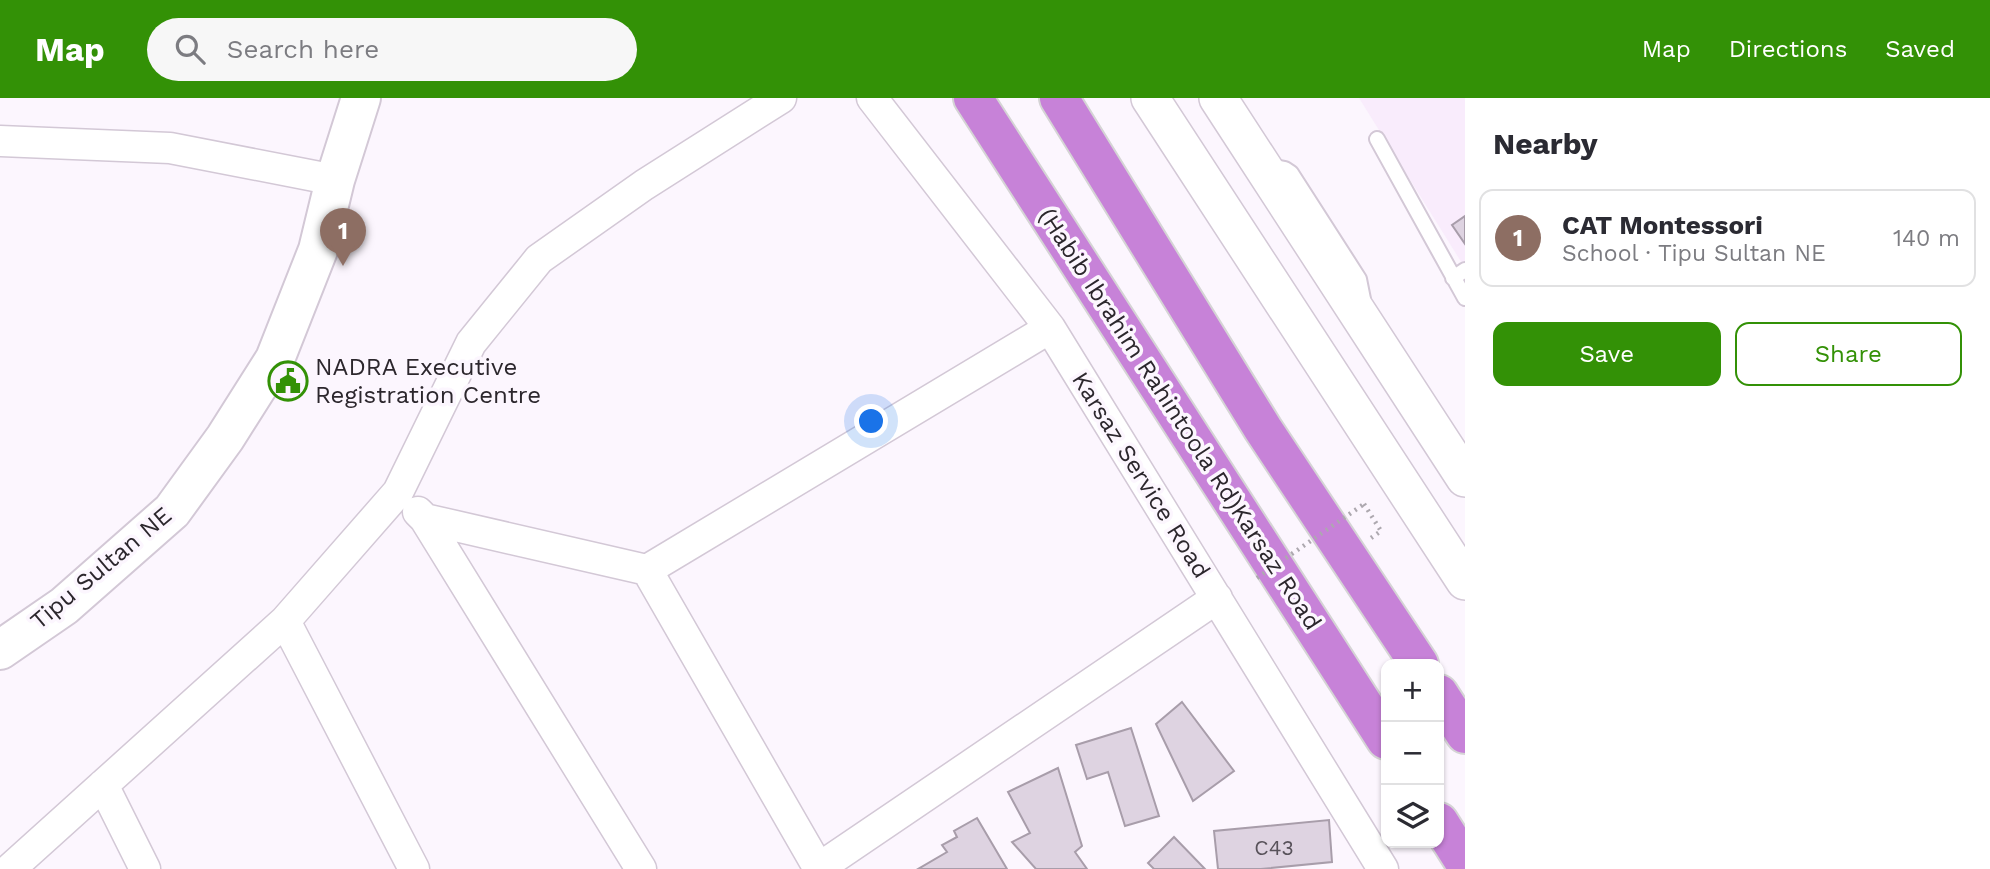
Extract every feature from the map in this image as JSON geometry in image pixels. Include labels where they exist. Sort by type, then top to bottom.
[{"type":"highway","name":"(Habib Ibrahim Rahintoola Rd)Karsaz Road","points":[[973,98],[1381,732]]},
{"type":"highway","points":[[1059,98],[1263,429],[1416,659]]},
{"type":"highway","points":[[1444,702],[1465,734]]},
{"type":"highway","points":[[1444,830],[1465,863]]},
{"type":"main road","name":"Tipu Sultan NE","points":[[0,649],[64,606],[172,511],[225,438],[275,359],[318,250],[335,180],[361,98]]},
{"type":"street","points":[[10,869],[285,621],[398,492],[471,343],[539,259],[644,185],[781,98]]},
{"type":"street","name":"Karsaz Service Road","points":[[873,98],[1050,328],[1384,869]]},
{"type":"street","points":[[1150,98],[1465,581]]},
{"type":"street","points":[[1218,98],[1465,478]]},
{"type":"street","points":[[0,141],[170,148],[335,180]]},
{"type":"street","points":[[425,519],[647,569],[1050,328]]},
{"type":"street","points":[[398,492],[425,519],[641,869]]},
{"type":"street","points":[[647,569],[819,869],[1217,598]]},
{"type":"street","points":[[285,621],[414,869]]},
{"type":"street","points":[[103,785],[145,869]]},
{"type":"lane","points":[[1377,139],[1459,274],[1465,298]]},
{"type":"path","points":[[1258,578],[1364,504],[1381,531]]},
{"type":"shaded area","points":[[1359,98],[1465,98],[1465,268]]},
{"type":"building","points":[[1465,216],[1465,244],[1452,225]]},
{"type":"building","points":[[1182,702],[1234,771],[1193,801],[1156,724]]},
{"type":"building","points":[[1131,728],[1159,816],[1125,826],[1108,772],[1087,779],[1076,745]]},
{"type":"building","points":[[1058,768],[1082,846],[1075,852],[1087,869],[1036,869],[1012,842],[1030,833],[1008,792]]},
{"type":"building","points":[[977,818],[1007,869],[918,869],[947,852],[942,845],[957,837],[954,831]]},
{"type":"building","points":[[1329,820],[1332,862],[1261,869],[1218,869],[1214,831]]},
{"type":"building","points":[[1174,837],[1205,869],[1154,869],[1148,863]]},
{"type":"place","name":"CAT Montessori","points":[[343,266]]},
{"type":"place","name":"NADRA Executive Registration Centre","points":[[288,381]]}]
